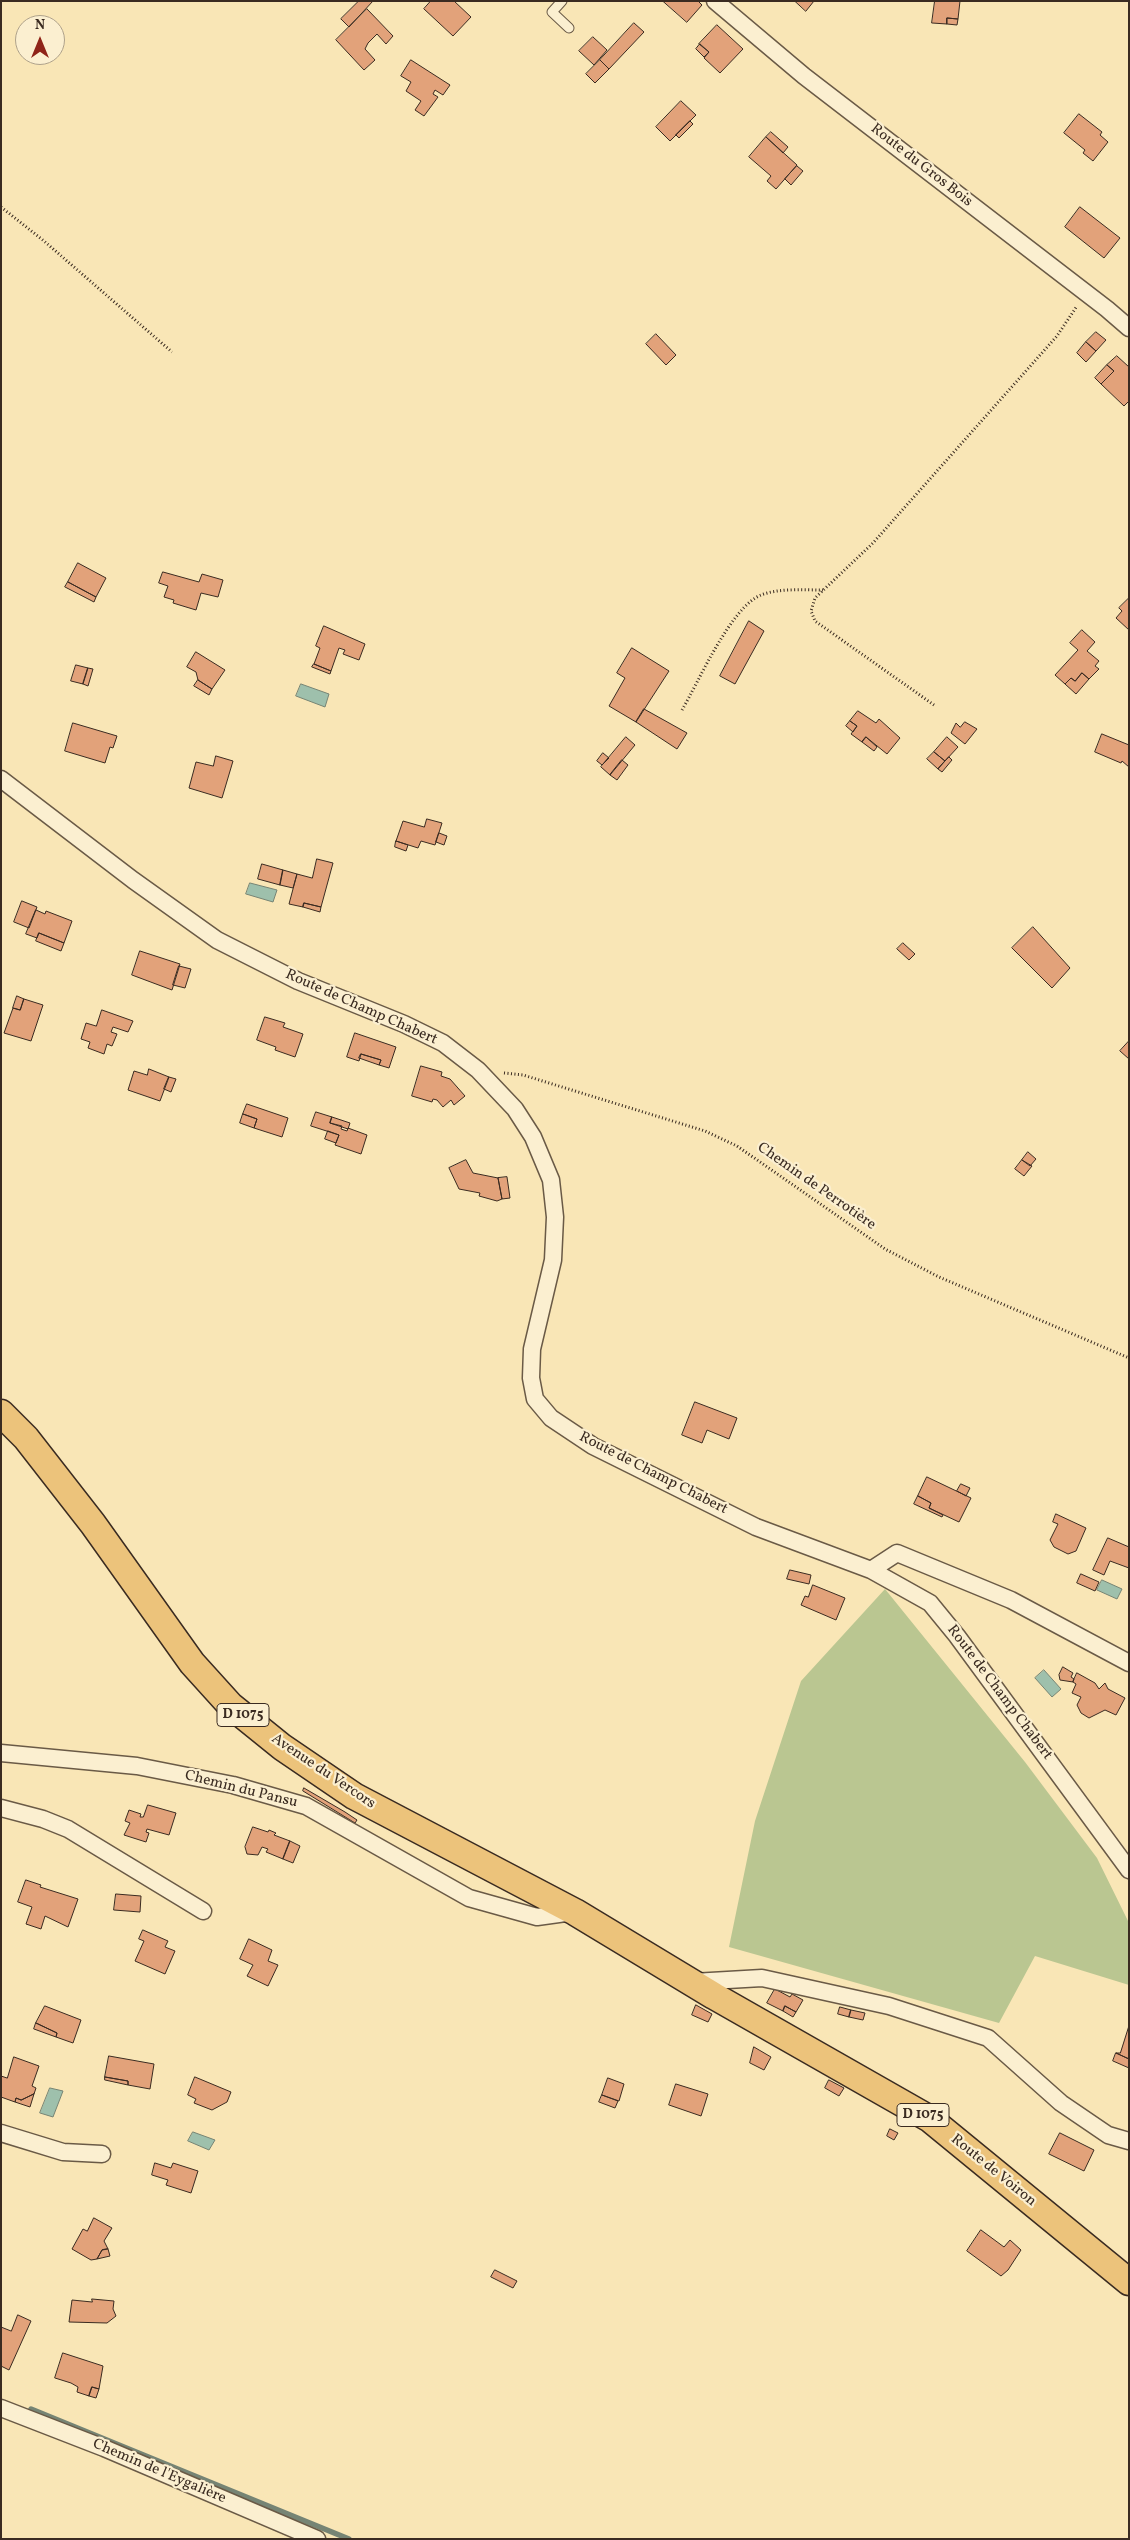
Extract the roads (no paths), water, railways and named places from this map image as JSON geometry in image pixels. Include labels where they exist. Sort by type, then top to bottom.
[{"type":"main road","name":"Avenue du Vercors","points":[[1,1413],[26,1438],[94,1524],[192,1663],[230,1705],[282,1748],[354,1796],[575,1912],[693,1982]]},
{"type":"main road","name":"Route de Voiron","points":[[693,1982],[930,2119],[1129,2282]]},
{"type":"street","name":"Route du Gros Bois","points":[[715,1],[804,76],[1129,328]]},
{"type":"street","name":"Route de Champ Chabert","points":[[1,778],[133,880],[217,940],[298,981],[427,1036],[443,1044],[478,1070],[515,1109],[533,1136],[551,1180],[556,1217],[554,1260],[532,1349],[531,1378],[535,1399],[551,1418],[608,1453],[756,1527],[871,1570],[930,1603],[957,1636],[1129,1870]]},
{"type":"street","points":[[871,1570],[898,1553],[1011,1600],[1129,1663]]},
{"type":"street","name":"Chemin du Pansu","points":[[1,1753],[137,1766],[233,1785],[306,1806],[469,1898],[537,1917],[575,1912]]},
{"type":"street","points":[[1,1808],[43,1819],[68,1830],[203,1911]]},
{"type":"street","points":[[693,1982],[762,1978],[889,2006],[988,2038],[1061,2104],[1108,2135],[1129,2141]]},
{"type":"street","points":[[1,2133],[63,2152],[102,2154]]},
{"type":"street","name":"Chemin de l'Eygalière","points":[[1,2408],[104,2448],[317,2539]]},
{"type":"lane","points":[[562,1],[552,12],[569,28]]},
{"type":"waterway","points":[[31,2409],[349,2539]]}]
